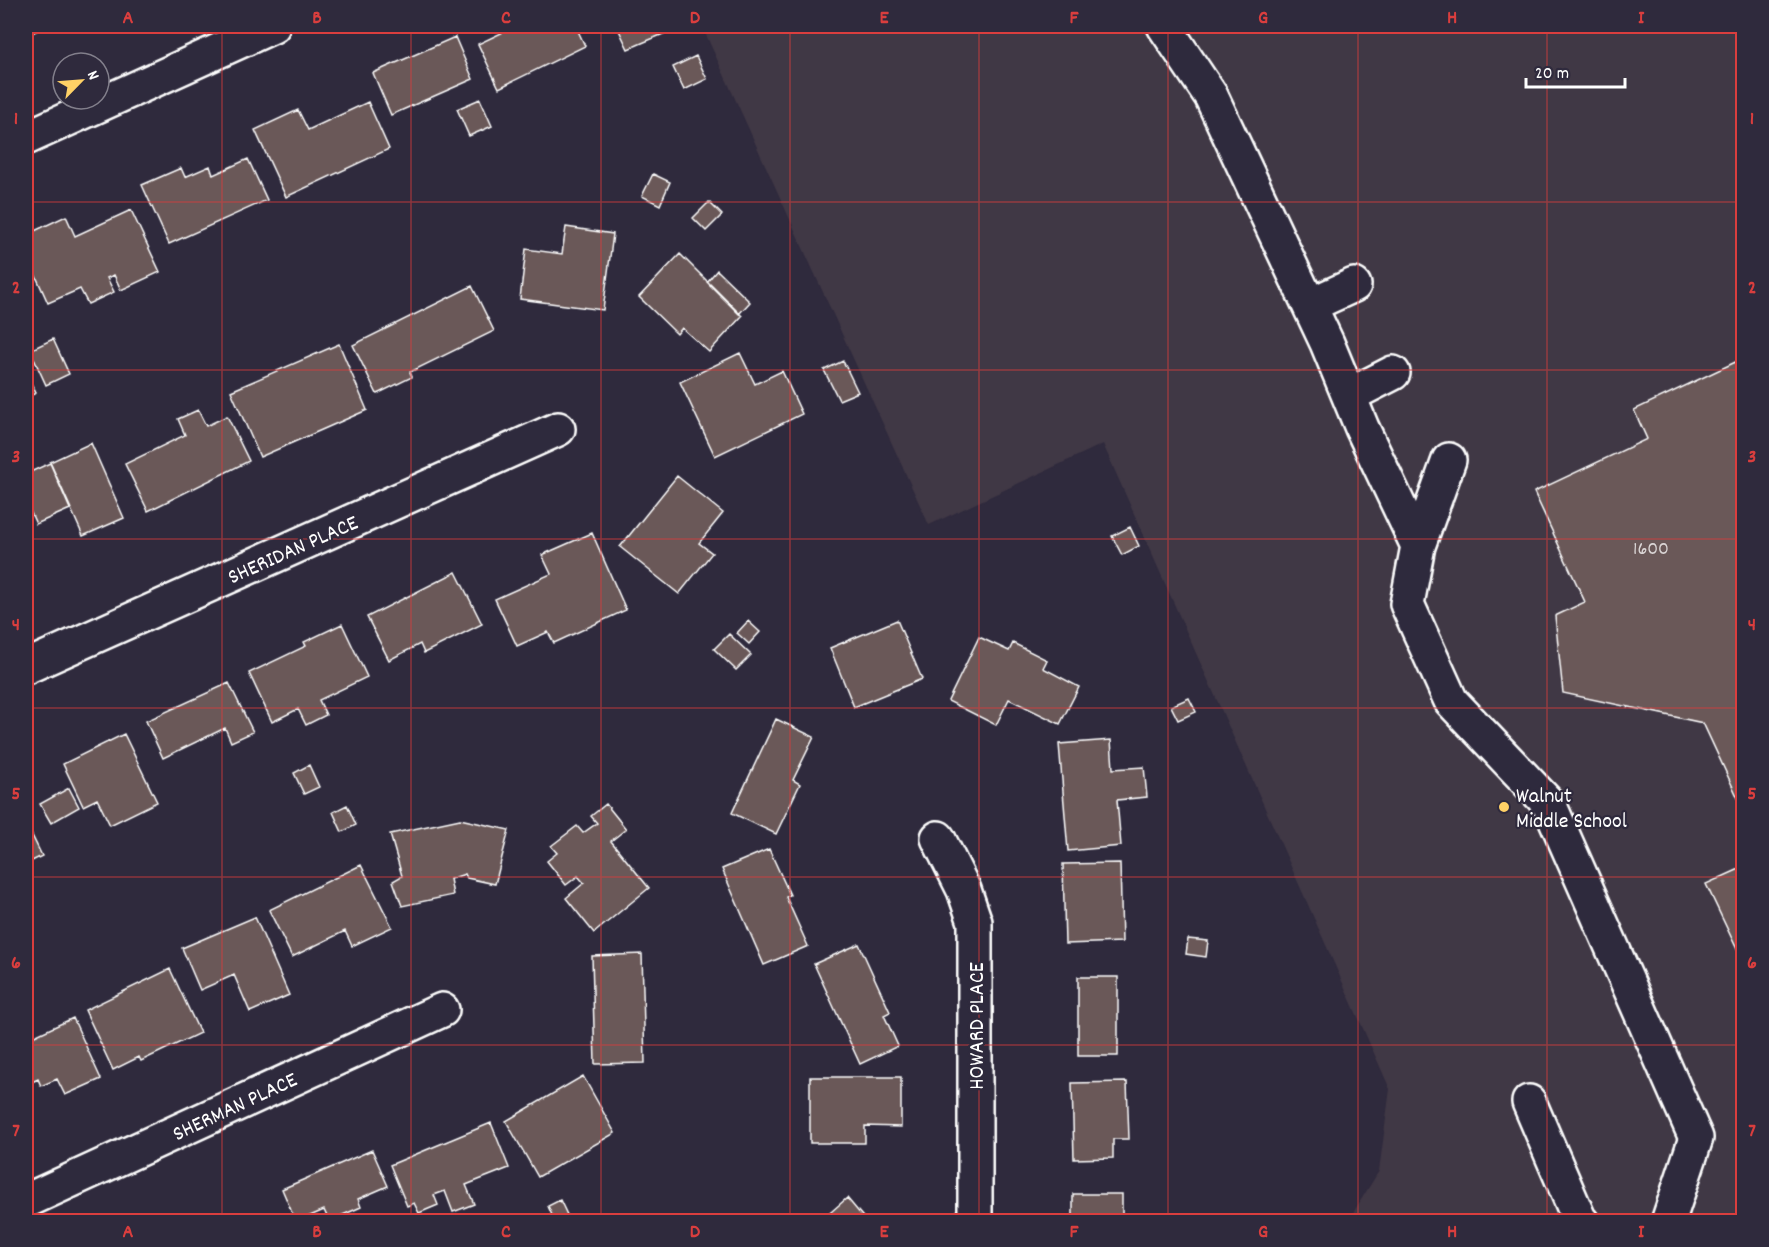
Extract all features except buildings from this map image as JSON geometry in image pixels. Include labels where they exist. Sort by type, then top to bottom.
[{"type":"street","points":[[26,138],[273,26]]},
{"type":"street","points":[[1164,26],[1211,96],[1310,305],[1362,428],[1418,546]]},
{"type":"street","points":[[1310,305],[1354,285]]},
{"type":"street","points":[[1350,395],[1393,373]]},
{"type":"street","name":"SHERIDAN PLACE","points":[[26,667],[558,429]]},
{"type":"street","points":[[1449,460],[1418,546],[1407,604],[1451,701],[1549,804],[1696,1138],[1668,1221]]},
{"type":"street","name":"HOWARD PLACE","points":[[938,838],[964,890],[975,922],[975,1221]]},
{"type":"street","name":"SHERMAN PLACE","points":[[26,1201],[442,1010]]},
{"type":"street","points":[[1529,1102],[1581,1221]]},
{"type":"shaded area","name":"Walnut Middle School","points":[[702,26],[1743,26],[1743,1221],[1348,1221],[1379,1171],[1390,1089],[1103,444],[929,525]]},
{"type":"place","name":"Walnut Middle School","points":[[1504,807]]}]
